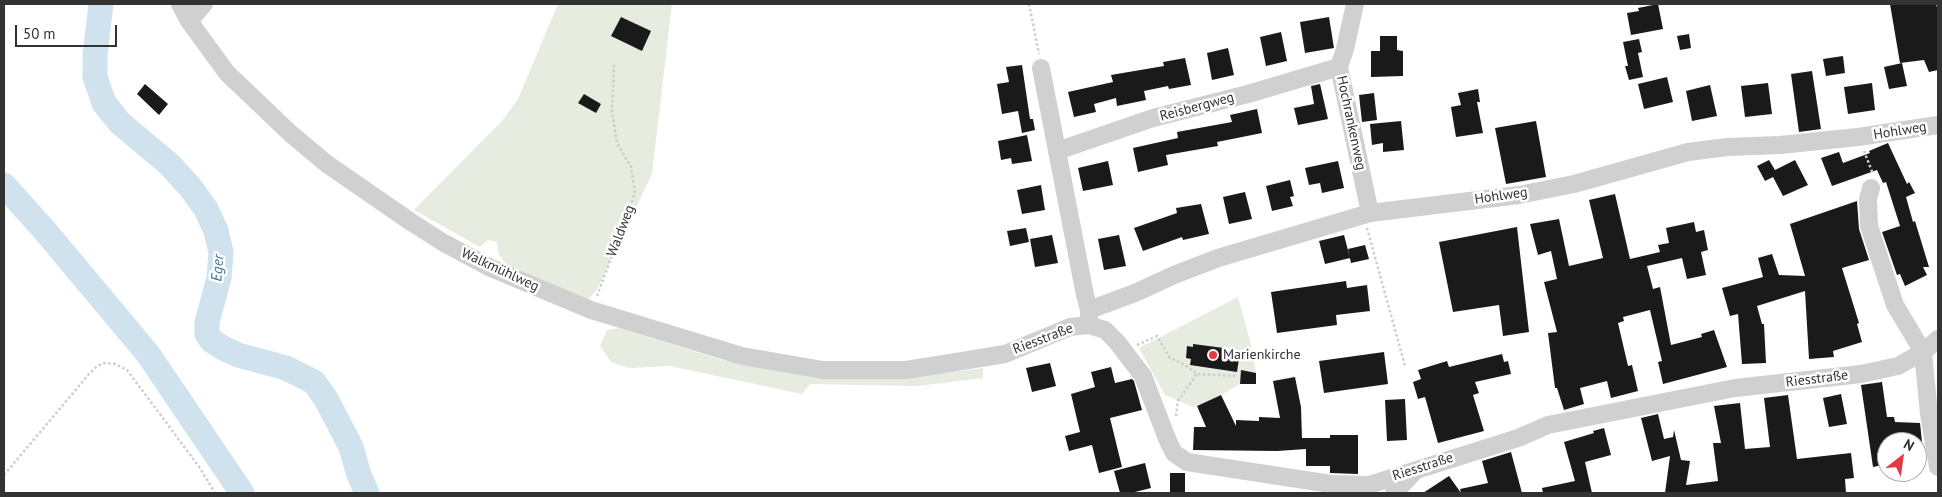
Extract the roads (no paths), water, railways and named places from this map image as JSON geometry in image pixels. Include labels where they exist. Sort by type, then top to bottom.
[{"type":"street","name":"Walkmühlweg","points":[[180,4],[189,21],[228,73],[290,134],[327,164],[411,222],[470,257],[526,284],[592,310],[742,356],[823,370],[906,370]]},
{"type":"street","points":[[189,21],[204,4]]},
{"type":"street","name":"Hochrankenweg","points":[[1355,4],[1339,67],[1370,213]]},
{"type":"street","name":"Reisbergweg","points":[[1057,152],[1153,118],[1248,94],[1339,67]]},
{"type":"street","points":[[1041,68],[1089,317]]},
{"type":"street","name":"Hohlweg","points":[[1089,317],[1218,258],[1370,213],[1528,193],[1574,184],[1688,152],[1727,147],[1780,145],[1858,137],[1938,125]]},
{"type":"street","points":[[1871,188],[1868,200],[1869,226],[1895,306],[1923,352],[1929,414],[1938,467]]},
{"type":"street","name":"Riesstraße","points":[[906,370],[1005,354],[1089,317],[1105,330],[1143,376],[1174,453],[1187,462],[1310,487],[1331,484],[1369,485],[1518,438],[1548,424],[1736,388],[1860,374],[1898,366],[1923,352],[1938,339]]},
{"type":"street","points":[[1394,493],[1417,469]]},
{"type":"waterway","name":"Eger","points":[[101,4],[95,55],[95,77],[104,103],[120,123],[169,164],[190,187],[206,209],[216,231],[221,252],[219,278],[207,322],[207,334],[212,341],[238,355],[286,368],[314,382],[326,399],[351,447],[359,475],[367,493]]},
{"type":"waterway","name":"Eger","points":[[4,185],[148,354],[242,493]]},
{"type":"place","name":"Marienkirche","points":[[1213,355]]}]
